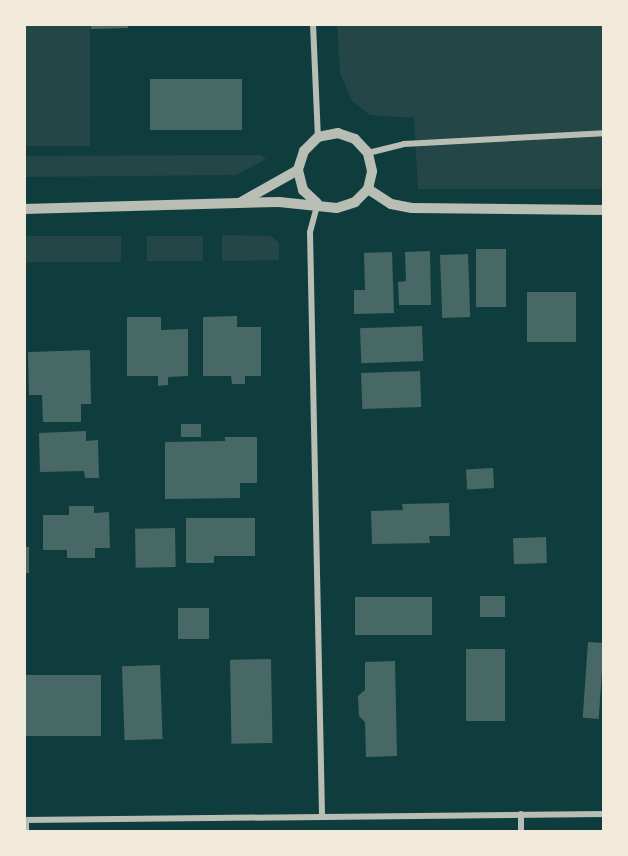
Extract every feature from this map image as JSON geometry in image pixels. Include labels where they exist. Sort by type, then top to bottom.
[{"type":"street","points":[[313,24],[318,137]]},
{"type":"street","points":[[368,153],[404,144],[604,133]]},
{"type":"street","points":[[24,209],[238,203],[317,203],[337,208],[355,202],[368,189],[372,171],[368,153],[355,140],[338,134],[318,137],[304,151],[298,170],[303,189],[317,203]]},
{"type":"street","points":[[238,203],[298,170]]},
{"type":"street","points":[[368,189],[391,204],[412,208],[604,210]]},
{"type":"street","points":[[317,203],[310,232],[322,816]]},
{"type":"street","points":[[521,814],[521,832]]},
{"type":"street","points":[[26,832],[25,820],[604,814]]},
{"type":"shaded area","points":[[24,24],[90,24],[90,146],[24,146]]},
{"type":"shaded area","points":[[337,24],[604,24],[604,189],[418,189],[414,118],[370,115],[352,101],[340,73]]},
{"type":"shaded area","points":[[261,155],[266,159],[236,175],[24,177],[24,156]]},
{"type":"shaded area","points":[[222,235],[271,236],[279,243],[279,260],[222,261]]},
{"type":"shaded area","points":[[24,236],[121,236],[121,262],[24,262]]},
{"type":"shaded area","points":[[147,236],[203,236],[203,261],[147,261]]},
{"type":"building","points":[[91,24],[128,24],[128,28],[91,29]]},
{"type":"building","points":[[150,79],[242,79],[242,130],[150,130]]},
{"type":"building","points":[[476,249],[506,249],[506,307],[476,307]]},
{"type":"building","points":[[430,251],[431,305],[399,305],[398,282],[406,281],[405,252]]},
{"type":"building","points":[[392,252],[394,313],[354,314],[354,290],[365,290],[364,253]]},
{"type":"building","points":[[468,254],[470,317],[442,318],[440,255]]},
{"type":"building","points":[[527,292],[576,292],[576,342],[527,342]]},
{"type":"building","points":[[237,316],[237,327],[261,327],[261,376],[245,376],[245,384],[232,384],[231,376],[203,376],[203,317]]},
{"type":"building","points":[[127,317],[161,317],[161,330],[188,329],[188,376],[168,377],[168,385],[158,386],[158,376],[127,376]]},
{"type":"building","points":[[422,326],[423,361],[361,363],[360,328]]},
{"type":"building","points":[[90,350],[91,404],[81,404],[81,422],[43,422],[42,395],[29,395],[28,352]]},
{"type":"building","points":[[420,371],[421,407],[362,409],[361,373]]},
{"type":"building","points":[[181,424],[201,424],[201,437],[181,437]]},
{"type":"building","points":[[86,431],[86,441],[98,440],[99,478],[85,478],[84,471],[40,472],[39,433]]},
{"type":"building","points":[[225,437],[257,437],[257,483],[240,483],[240,498],[165,499],[165,442],[225,441]]},
{"type":"building","points":[[493,468],[494,488],[467,489],[466,469]]},
{"type":"building","points":[[449,503],[450,536],[429,536],[430,543],[372,544],[371,511],[403,510],[402,504]]},
{"type":"building","points":[[69,506],[94,506],[94,513],[109,512],[110,548],[95,548],[95,558],[67,558],[67,550],[43,550],[43,515],[69,515]]},
{"type":"building","points":[[186,518],[255,518],[255,556],[214,556],[214,563],[186,563]]},
{"type":"building","points":[[175,528],[176,567],[136,568],[135,529]]},
{"type":"building","points":[[546,537],[547,563],[514,564],[513,538]]},
{"type":"building","points":[[24,547],[29,547],[29,573],[24,573]]},
{"type":"building","points":[[480,596],[505,596],[505,617],[480,617]]},
{"type":"building","points":[[355,597],[432,597],[432,635],[355,635]]},
{"type":"building","points":[[178,608],[209,608],[209,639],[178,639]]},
{"type":"building","points":[[588,642],[604,643],[599,719],[583,718]]},
{"type":"building","points":[[466,649],[505,649],[505,721],[466,721]]},
{"type":"building","points":[[271,659],[272,743],[231,744],[230,660]]},
{"type":"building","points":[[395,661],[397,756],[366,757],[365,722],[359,716],[358,696],[365,690],[365,662]]},
{"type":"building","points":[[160,665],[163,739],[125,740],[122,666]]},
{"type":"building","points":[[24,675],[101,675],[101,736],[24,736]]}]
